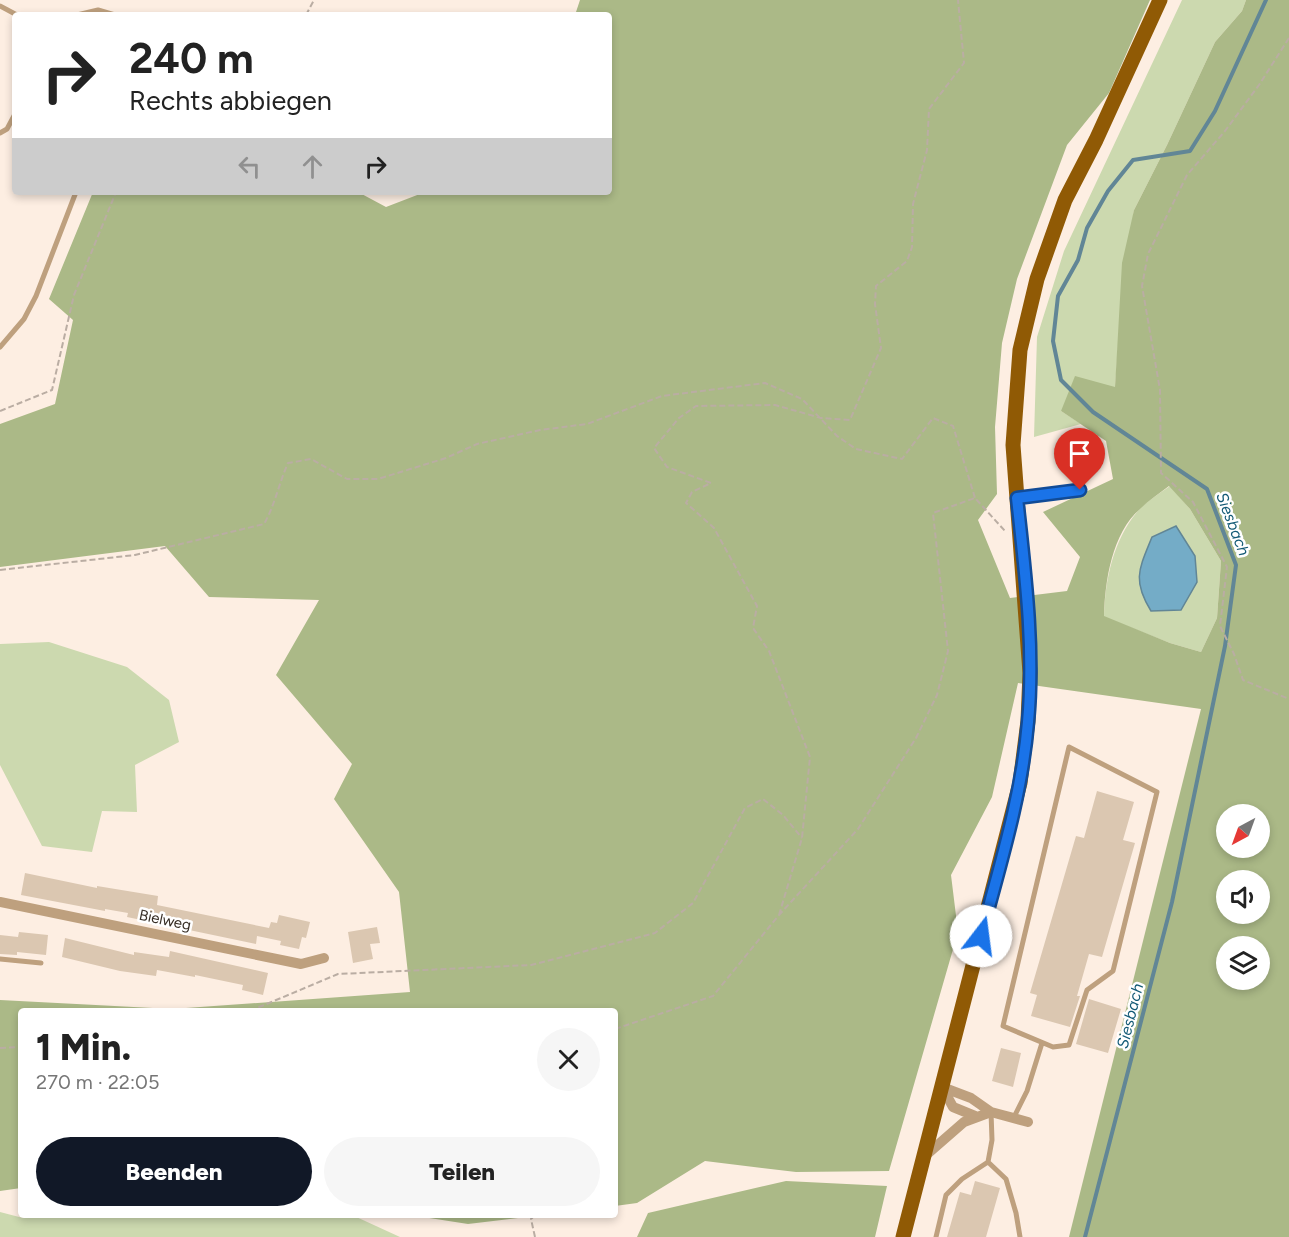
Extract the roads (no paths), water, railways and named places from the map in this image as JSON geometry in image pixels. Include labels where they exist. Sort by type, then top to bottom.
[{"type":"main road","points":[[903,1237],[1018,794],[1028,722],[1030,673],[1013,445],[1020,350],[1037,279],[1065,200],[1160,0]]},
{"type":"street","name":"Bielweg","points":[[0,902],[301,964],[324,958]]},
{"type":"street","points":[[942,1087],[971,1098],[991,1112],[1028,1122]]},
{"type":"street","points":[[942,1087],[952,1107],[975,1116]]},
{"type":"street","points":[[924,1157],[954,1128],[975,1116],[991,1112]]},
{"type":"lane","points":[[90,12],[98,10],[105,12]]},
{"type":"lane","points":[[0,133],[7,129],[12,120]]},
{"type":"lane","points":[[0,347],[24,319],[36,296],[75,195]]},
{"type":"lane","points":[[1017,498],[1080,490]]},
{"type":"lane","points":[[1069,747],[1157,792],[1113,971],[1087,990],[1069,1045],[1053,1047],[1042,1043],[1002,1026],[1069,747]]},
{"type":"lane","points":[[0,959],[41,963]]},
{"type":"lane","points":[[1013,1118],[1027,1091],[1042,1043]]},
{"type":"lane","points":[[936,1237],[946,1195],[962,1179],[988,1162],[992,1140],[991,1112]]},
{"type":"lane","points":[[988,1162],[1006,1179],[1020,1237]]},
{"type":"water","points":[[1176,526],[1195,556],[1197,582],[1181,610],[1151,611],[1141,591],[1141,566],[1152,537]]},
{"type":"waterway","name":"Siesbach","points":[[1085,1237],[1172,902],[1225,646],[1236,565],[1207,489],[1093,412],[1061,380],[1053,341],[1058,296],[1078,260],[1087,228],[1108,191],[1133,160],[1190,151],[1215,111],[1266,0]]}]
